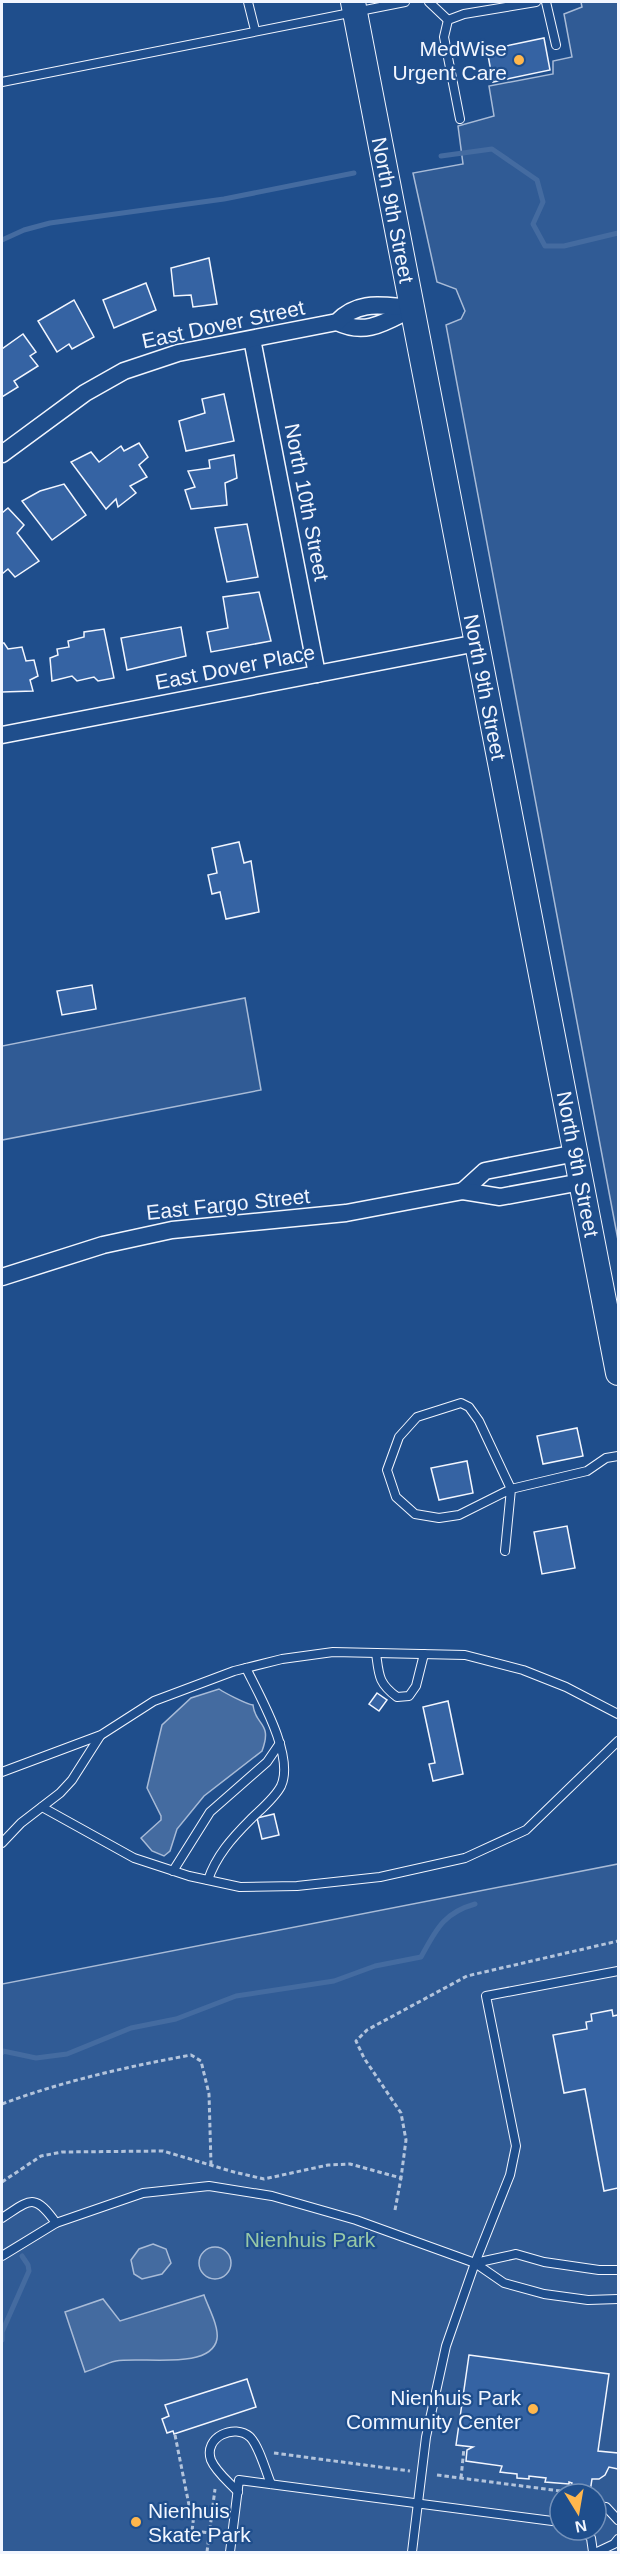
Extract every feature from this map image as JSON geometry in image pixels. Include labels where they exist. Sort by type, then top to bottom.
[{"type":"main road","name":"North 9th Street","points":[[354,7],[618,1373]]},
{"type":"street","name":"East Dover Street","points":[[2,454],[85,393],[124,371],[178,353],[337,322],[347,312],[372,304],[412,308]]},
{"type":"street","name":"North 10th Street","points":[[252,339],[317,674]]},
{"type":"street","name":"East Dover Place","points":[[2,735],[477,643]]},
{"type":"street","points":[[463,1191],[485,1171],[576,1153]]},
{"type":"street","name":"East Fargo Street","points":[[2,1277],[102,1245],[155,1233],[346,1213],[463,1191],[500,1197],[581,1182]]},
{"type":"lane","points":[[248,2],[255,30]]},
{"type":"lane","points":[[2,82],[229,38],[354,7],[405,2]]},
{"type":"lane","points":[[429,2],[448,20]]},
{"type":"lane","points":[[448,20],[464,14],[536,2]]},
{"type":"lane","points":[[546,2],[556,45]]},
{"type":"lane","points":[[448,20],[444,37],[460,119]]},
{"type":"lane","points":[[505,1551],[511,1489],[479,1421],[469,1407],[461,1403],[417,1417],[399,1437],[387,1470],[396,1497],[415,1514],[438,1518],[459,1515],[511,1489],[587,1471],[606,1458],[618,1456]]},
{"type":"lane","points":[[2,1772],[101,1736],[154,1701],[246,1668],[282,1659],[333,1652],[465,1655],[523,1670],[566,1686],[618,1714]]},
{"type":"lane","points":[[376,1653],[380,1682],[397,1697],[409,1696],[416,1686],[424,1654]]},
{"type":"lane","points":[[208,1880],[214,1862],[233,1837],[281,1785],[284,1768],[280,1743],[246,1668]]},
{"type":"lane","points":[[2,1843],[21,1822],[72,1780],[101,1736]]},
{"type":"lane","points":[[42,1807],[134,1858],[173,1871],[240,1887],[297,1886],[380,1877],[465,1858],[526,1830],[618,1741]]},
{"type":"lane","points":[[173,1871],[210,1812],[267,1762],[280,1743]]},
{"type":"lane","points":[[412,2553],[416,2503],[426,2437],[446,2346],[475,2263],[510,2175],[516,2146],[486,1996],[618,1971]]},
{"type":"lane","points":[[2,2256],[56,2223],[143,2193],[209,2186],[272,2196],[356,2220],[475,2263],[504,2283],[544,2294],[588,2300],[618,2299]]},
{"type":"lane","points":[[2,2218],[28,2202],[36,2202],[44,2206],[56,2223]]},
{"type":"lane","points":[[475,2263],[516,2254],[544,2262],[599,2270],[618,2270]]},
{"type":"lane","points":[[238,2492],[210,2458],[210,2447],[215,2438],[224,2433],[242,2433],[253,2440],[271,2484]]},
{"type":"lane","points":[[230,2553],[239,2480],[548,2520]]},
{"type":"lane","points":[[595,2553],[614,2544],[618,2539]]},
{"type":"path","points":[[394,2210],[406,2140],[401,2113],[364,2058],[356,2041],[367,2030],[467,1976],[618,1941]]},
{"type":"path","points":[[2,2104],[47,2087],[137,2065],[191,2055],[201,2061],[209,2094],[211,2164]]},
{"type":"path","points":[[2,2182],[41,2156],[62,2152],[163,2151],[264,2179],[328,2165],[351,2164],[401,2178]]},
{"type":"path","points":[[175,2435],[189,2505],[195,2506],[192,2531],[210,2533]]},
{"type":"path","points":[[461,2478],[465,2448]]},
{"type":"path","points":[[437,2475],[548,2489]]},
{"type":"shaded area","points":[[581,2],[618,2],[618,1240],[446,325],[461,319],[465,311],[456,289],[437,282],[413,173],[463,164],[458,126],[494,116],[489,86],[553,74],[553,61],[572,57],[564,14],[582,7]]},
{"type":"shaded area","points":[[245,998],[261,1090],[2,1140],[2,1046]]},
{"type":"shaded area","points":[[219,1689],[253,1705],[254,1712],[265,1729],[265,1742],[262,1751],[204,1796],[177,1829],[170,1851],[164,1856],[152,1851],[141,1838],[161,1820],[147,1788],[162,1725],[191,1698]]},
{"type":"shaded area","name":"Nienhuis Park","points":[[618,1864],[618,2552],[2,2552],[2,1984]]},
{"type":"shaded area","points":[[153,2244],[166,2249],[171,2263],[162,2274],[142,2279],[134,2274],[131,2260],[139,2249]]},
{"type":"shaded area","points":[[215,2247],[226,2252],[231,2263],[226,2274],[215,2279],[204,2274],[199,2263],[204,2252]]},
{"type":"shaded area","points":[[204,2295],[217,2334],[212,2349],[189,2359],[116,2361],[85,2372],[65,2312],[103,2299],[120,2321]]},
{"type":"building","name":"MedWise Urgent Care","points":[[544,38],[550,70],[493,82],[487,50]]},
{"type":"building","points":[[209,258],[217,304],[193,307],[191,295],[174,296],[171,268]]},
{"type":"building","points":[[146,283],[156,310],[114,328],[103,300]]},
{"type":"building","points":[[74,300],[94,337],[72,349],[69,344],[57,352],[38,321]]},
{"type":"building","points":[[23,334],[36,352],[30,356],[38,366],[14,381],[18,387],[2,397],[2,349]]},
{"type":"building","points":[[224,394],[234,441],[186,451],[179,421],[205,413],[202,399]]},
{"type":"building","points":[[139,443],[148,457],[139,465],[147,477],[130,486],[136,493],[118,507],[116,499],[106,509],[71,462],[91,452],[99,462],[121,446],[124,451]]},
{"type":"building","points":[[234,455],[237,478],[225,483],[227,505],[191,509],[185,490],[195,487],[188,471],[210,468],[209,460]]},
{"type":"building","points":[[64,484],[86,515],[52,540],[22,501],[40,491]]},
{"type":"building","points":[[8,508],[24,525],[17,533],[39,561],[15,577],[8,569],[2,574],[2,513]]},
{"type":"building","points":[[247,524],[258,577],[227,582],[215,528]]},
{"type":"building","points":[[259,592],[271,641],[211,652],[207,632],[228,628],[223,597]]},
{"type":"building","points":[[181,627],[186,656],[127,670],[121,638]]},
{"type":"building","points":[[104,629],[114,678],[98,681],[94,677],[77,681],[72,676],[52,681],[50,658],[58,655],[57,649],[69,647],[68,641],[84,637],[84,632]]},
{"type":"building","points":[[2,643],[8,649],[22,647],[26,661],[34,660],[38,676],[30,680],[33,691],[2,692]]},
{"type":"building","points":[[239,842],[244,863],[251,861],[259,912],[226,919],[220,892],[212,894],[208,875],[217,873],[212,848]]},
{"type":"building","points":[[92,985],[96,1009],[62,1015],[57,991]]},
{"type":"building","points":[[577,1428],[583,1456],[543,1464],[537,1436]]},
{"type":"building","points":[[467,1461],[473,1493],[439,1500],[431,1468]]},
{"type":"building","points":[[567,1526],[575,1568],[542,1574],[534,1532]]},
{"type":"building","points":[[377,1693],[387,1700],[379,1711],[369,1704]]},
{"type":"building","points":[[448,1701],[463,1774],[433,1781],[429,1764],[435,1763],[423,1707]]},
{"type":"building","points":[[274,1814],[279,1835],[262,1839],[257,1818]]},
{"type":"building","points":[[612,2010],[613,2016],[618,2015],[618,2188],[604,2191],[585,2089],[564,2093],[553,2035],[587,2029],[586,2022],[592,2021],[591,2014]]},
{"type":"building","name":"Nienhuis Park Community Center","points":[[469,2355],[609,2374],[598,2451],[618,2453],[618,2469],[609,2467],[605,2475],[599,2479],[592,2479],[592,2482],[548,2482],[545,2482],[546,2478],[529,2476],[529,2479],[517,2478],[517,2474],[500,2472],[502,2466],[466,2461],[467,2450],[473,2447],[456,2445]]},
{"type":"building","points":[[247,2379],[256,2407],[174,2434],[173,2431],[167,2433],[162,2419],[169,2416],[165,2405]]},
{"type":"waterway","points":[[441,156],[492,149],[537,180],[543,202],[533,224],[545,246],[564,246],[618,233]]},
{"type":"waterway","points":[[2,240],[24,230],[50,223],[224,199],[354,173]]},
{"type":"waterway","points":[[2,2053],[3,2051],[36,2058],[67,2054],[131,2028],[176,2019],[236,1996],[334,1981],[375,1966],[421,1957],[436,1931],[448,1918],[455,1912],[475,1904]]},
{"type":"waterway","points":[[2,2340],[2,2332],[29,2271],[22,2256]]},
{"type":"place","name":"MedWise Urgent Care","points":[[519,60]]},
{"type":"place","name":"Nienhuis Park Community Center","points":[[533,2409]]},
{"type":"place","name":"Nienhuis Skate Park","points":[[136,2522]]}]
